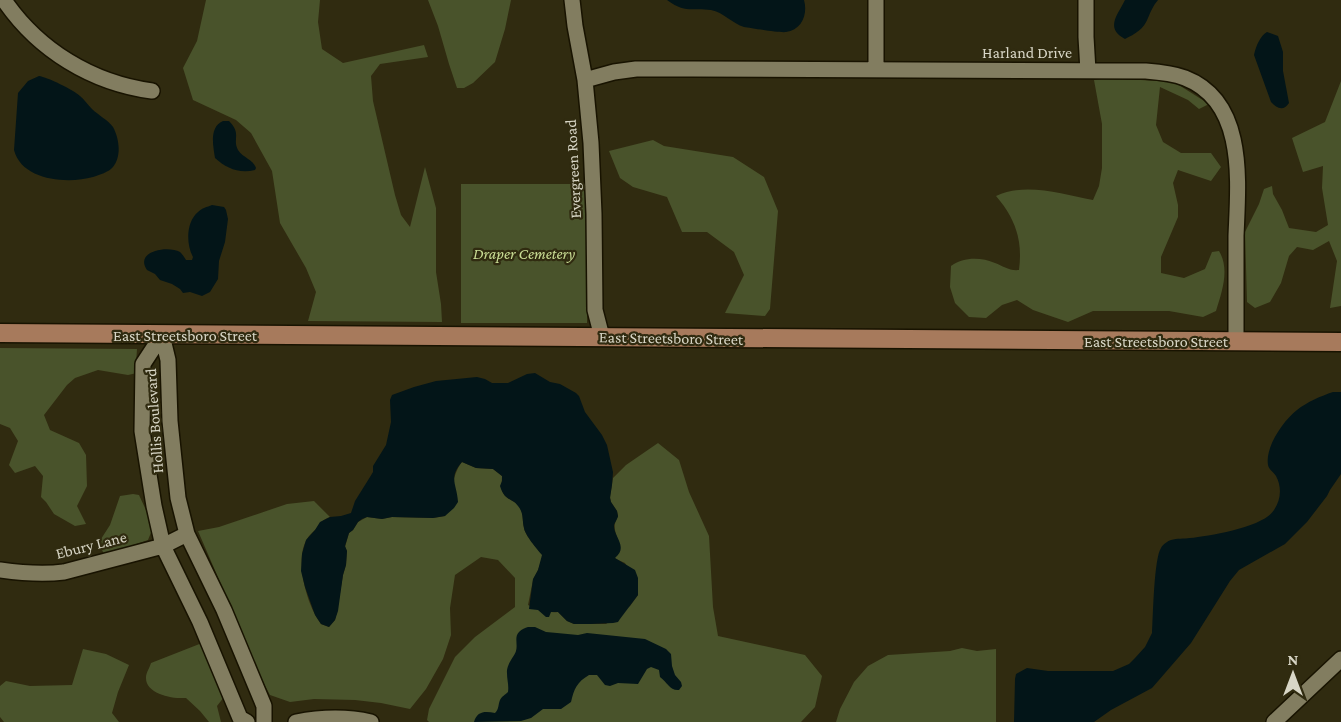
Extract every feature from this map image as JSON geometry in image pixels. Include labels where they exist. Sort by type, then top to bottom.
[{"type":"main road","name":"East Streetsboro Street","points":[[0,333],[1341,342]]},
{"type":"street","points":[[4,0],[32,34],[52,52],[71,64],[119,85],[152,91]]},
{"type":"street","name":"Evergreen Road","points":[[572,0],[585,80],[591,143],[595,310],[602,337]]},
{"type":"street","points":[[876,0],[876,70]]},
{"type":"street","points":[[1086,0],[1088,71]]},
{"type":"street","name":"Harland Drive","points":[[585,80],[636,69],[1145,71],[1182,77],[1200,86],[1211,95],[1231,128],[1236,154],[1236,341]]},
{"type":"street","name":"Hollis Boulevard","points":[[162,335],[168,360],[178,498],[187,534],[224,610],[264,706],[264,722]]},
{"type":"street","name":"Hollis Boulevard","points":[[162,335],[143,364],[142,431],[154,506],[163,546],[200,622],[240,718],[247,722]]},
{"type":"street","name":"Ebury Lane","points":[[0,570],[50,574],[64,572],[163,546],[187,534]]},
{"type":"street","points":[[1275,722],[1341,660]]},
{"type":"street","points":[[296,722],[333,717],[371,722]]},
{"type":"green space","points":[[206,0],[320,0],[318,22],[322,49],[343,63],[424,45],[428,57],[380,64],[371,76],[373,101],[395,195],[401,215],[410,227],[425,167],[436,208],[436,272],[442,322],[308,321],[316,292],[306,268],[280,223],[272,171],[251,133],[236,120],[193,100],[183,68],[197,41]]},
{"type":"green space","points":[[428,0],[511,0],[495,62],[473,83],[464,88],[457,88]]},
{"type":"green space","points":[[1108,78],[1174,82],[1209,104],[1199,109],[1188,100],[1160,87],[1156,125],[1163,142],[1181,153],[1211,153],[1221,167],[1211,181],[1178,170],[1173,183],[1178,217],[1161,257],[1161,273],[1184,278],[1205,269],[1212,252],[1219,251],[1224,273],[1216,311],[1203,317],[1169,311],[1093,311],[1068,322],[1033,310],[1017,300],[1002,305],[986,318],[969,317],[955,303],[950,287],[951,266],[961,261],[978,259],[1019,270],[1020,249],[1016,230],[1013,221],[996,196],[1019,190],[1044,190],[1093,200],[1099,186],[1102,168],[1102,124],[1094,80]]},
{"type":"green space","points":[[1341,81],[1341,306],[1330,308],[1337,261],[1329,241],[1313,250],[1297,247],[1289,256],[1281,283],[1270,302],[1255,308],[1247,302],[1245,232],[1264,189],[1272,186],[1273,194],[1289,228],[1316,232],[1328,225],[1322,188],[1323,166],[1303,172],[1292,138],[1325,122]]},
{"type":"green space","points":[[653,140],[664,146],[733,157],[764,177],[778,211],[770,309],[765,316],[725,313],[744,275],[734,252],[707,232],[682,232],[667,197],[633,187],[620,178],[609,151]]},
{"type":"green space","name":"Draper Cemetery","points":[[461,184],[588,184],[587,323],[461,323]]},
{"type":"green space","points":[[0,348],[137,349],[137,373],[128,375],[98,370],[75,378],[44,415],[50,430],[79,443],[86,455],[87,486],[77,506],[86,524],[75,526],[54,514],[41,497],[43,476],[35,466],[15,473],[9,465],[18,441],[10,428],[0,424]]},
{"type":"green space","points":[[658,443],[679,460],[689,492],[709,536],[713,607],[718,636],[805,655],[822,676],[815,707],[801,722],[429,722],[427,720],[429,709],[455,657],[475,637],[515,607],[515,578],[498,560],[481,557],[455,575],[450,608],[451,635],[443,659],[426,689],[410,709],[355,700],[314,699],[290,702],[270,695],[264,684],[198,531],[219,527],[287,504],[314,501],[330,517],[325,519],[307,539],[303,548],[302,570],[311,606],[321,624],[329,627],[335,620],[337,611],[346,565],[345,547],[349,533],[358,522],[367,517],[382,519],[445,516],[454,480],[462,462],[476,468],[493,469],[502,476],[503,493],[519,506],[525,531],[543,555],[533,580],[528,605],[543,611],[558,612],[574,624],[606,624],[630,606],[638,595],[638,586],[625,563],[614,557],[620,550],[615,529],[618,516],[610,497],[613,478],[626,465]]},
{"type":"green space","points":[[139,495],[151,521],[152,530],[148,540],[104,554],[101,539],[110,525],[120,496]]},
{"type":"green space","points":[[202,643],[224,697],[217,706],[221,722],[209,722],[186,698],[174,698],[161,694],[150,688],[147,683],[146,675],[151,663]]},
{"type":"green space","points":[[962,648],[977,651],[996,649],[996,722],[836,722],[854,682],[868,666],[888,655],[950,651]]},
{"type":"green space","points":[[83,649],[106,654],[129,665],[112,713],[119,722],[4,722],[0,717],[0,686],[6,681],[30,686],[72,685]]},
{"type":"shaded area","points":[[667,0],[804,0],[805,11],[800,25],[792,31],[778,32],[744,27],[715,11],[684,9]]},
{"type":"shaded area","points":[[1125,0],[1158,0],[1142,28],[1125,39],[1115,31],[1114,21]]},
{"type":"shaded area","points":[[1267,32],[1278,36],[1283,52],[1283,71],[1289,103],[1283,108],[1278,108],[1271,102],[1254,55],[1262,36]]},
{"type":"shaded area","points":[[39,76],[77,93],[113,127],[119,152],[116,163],[111,169],[93,177],[59,180],[36,174],[19,160],[14,150],[18,93],[28,81]]},
{"type":"shaded area","points":[[223,121],[229,121],[235,129],[238,150],[253,163],[255,170],[233,169],[215,158],[214,132]]},
{"type":"shaded area","points":[[212,205],[224,207],[228,219],[225,242],[219,261],[218,279],[210,292],[202,296],[190,292],[183,293],[147,270],[144,263],[145,258],[154,251],[168,249],[180,252],[186,260],[192,260],[188,240],[191,221],[200,211]]},
{"type":"shaded area","points":[[535,373],[550,382],[560,384],[579,396],[585,412],[607,445],[613,472],[610,498],[618,516],[614,529],[621,546],[615,558],[635,570],[638,578],[638,595],[618,622],[574,624],[558,612],[551,612],[549,617],[546,617],[538,610],[529,609],[533,579],[542,555],[525,531],[520,509],[502,491],[500,486],[502,476],[493,469],[476,468],[462,462],[454,477],[458,502],[445,516],[382,519],[367,517],[358,522],[349,533],[345,546],[346,565],[335,620],[329,627],[321,624],[315,615],[301,571],[306,540],[320,522],[330,517],[351,513],[355,501],[373,472],[373,466],[386,445],[391,422],[390,400],[392,395],[436,381],[477,377],[492,383],[508,383],[527,374]]},
{"type":"shaded area","points":[[1333,392],[1341,392],[1341,474],[1307,522],[1285,544],[1239,570],[1191,643],[1152,688],[1094,722],[1014,722],[1016,674],[1027,668],[1048,671],[1113,671],[1129,664],[1135,658],[1145,647],[1152,633],[1155,575],[1162,547],[1173,539],[1235,530],[1268,516],[1274,510],[1280,493],[1278,480],[1268,465],[1269,450],[1276,435],[1297,410]]},
{"type":"shaded area","points":[[528,627],[535,627],[546,632],[578,635],[587,633],[645,639],[666,649],[671,654],[675,675],[682,686],[679,690],[673,689],[660,677],[659,670],[651,667],[647,669],[638,684],[618,683],[610,686],[605,685],[597,675],[589,675],[577,686],[571,702],[561,709],[543,709],[531,718],[521,721],[474,722],[482,713],[495,713],[501,699],[508,692],[507,670],[516,651],[517,636],[520,631]]}]
